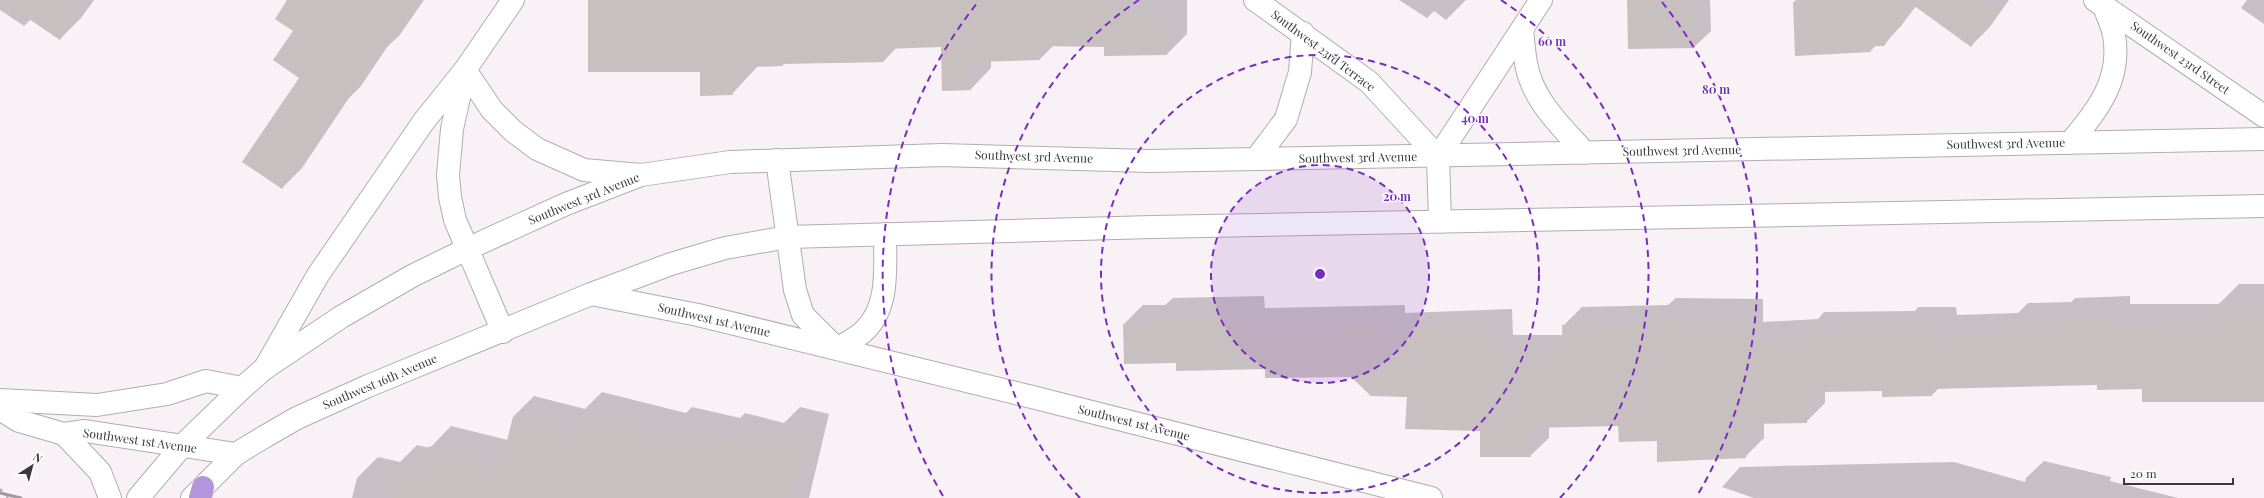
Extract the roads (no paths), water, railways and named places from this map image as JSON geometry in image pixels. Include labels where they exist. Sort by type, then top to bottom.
[{"type":"main road","points":[[265,368],[318,275],[424,121],[465,70],[513,0]]},
{"type":"main road","name":"Southwest 23rd Terrace","points":[[1255,0],[1303,33],[1369,82],[1438,157]]},
{"type":"main road","points":[[1440,222],[1438,157],[1542,0]]},
{"type":"main road","points":[[2070,143],[2104,98],[2113,77],[2116,53],[2114,34],[2100,3]]},
{"type":"main road","name":"Southwest 23rd Street","points":[[2100,3],[2264,116]]},
{"type":"main road","points":[[1522,29],[1526,64],[1539,98],[1554,119],[1586,153]]},
{"type":"main road","points":[[1256,159],[1286,119],[1300,72],[1303,33]]},
{"type":"main road","points":[[465,70],[492,110],[513,131],[537,149],[584,170],[641,175]]},
{"type":"main road","points":[[465,70],[452,129],[448,175],[450,197],[455,220],[502,332],[591,294],[671,264],[725,248],[788,237],[1440,222],[2264,206]]},
{"type":"main road","name":"Southwest 3rd Avenue","points":[[467,248],[566,204],[641,175],[730,162],[942,154],[1149,160],[1438,157],[2264,139]]},
{"type":"main road","points":[[777,160],[795,290],[803,315],[837,349],[864,331],[880,307],[885,282],[886,234]]},
{"type":"main road","points":[[138,498],[182,446],[265,368],[348,314],[412,276],[467,248]]},
{"type":"main road","name":"Southwest 1st Avenue","points":[[591,294],[698,315],[1431,498]]},
{"type":"main road","name":"Southwest 16th Avenue","points":[[198,494],[236,454],[297,418],[368,386],[502,332]]},
{"type":"main road","points":[[0,400],[97,405],[167,394],[206,381],[242,388]]},
{"type":"main road","name":"Southwest 1st Avenue","points":[[0,409],[19,421],[64,434],[85,431],[236,454]]},
{"type":"main road","points":[[64,434],[100,472],[110,498]]},
{"type":"railway","points":[[0,493],[21,498]]}]
